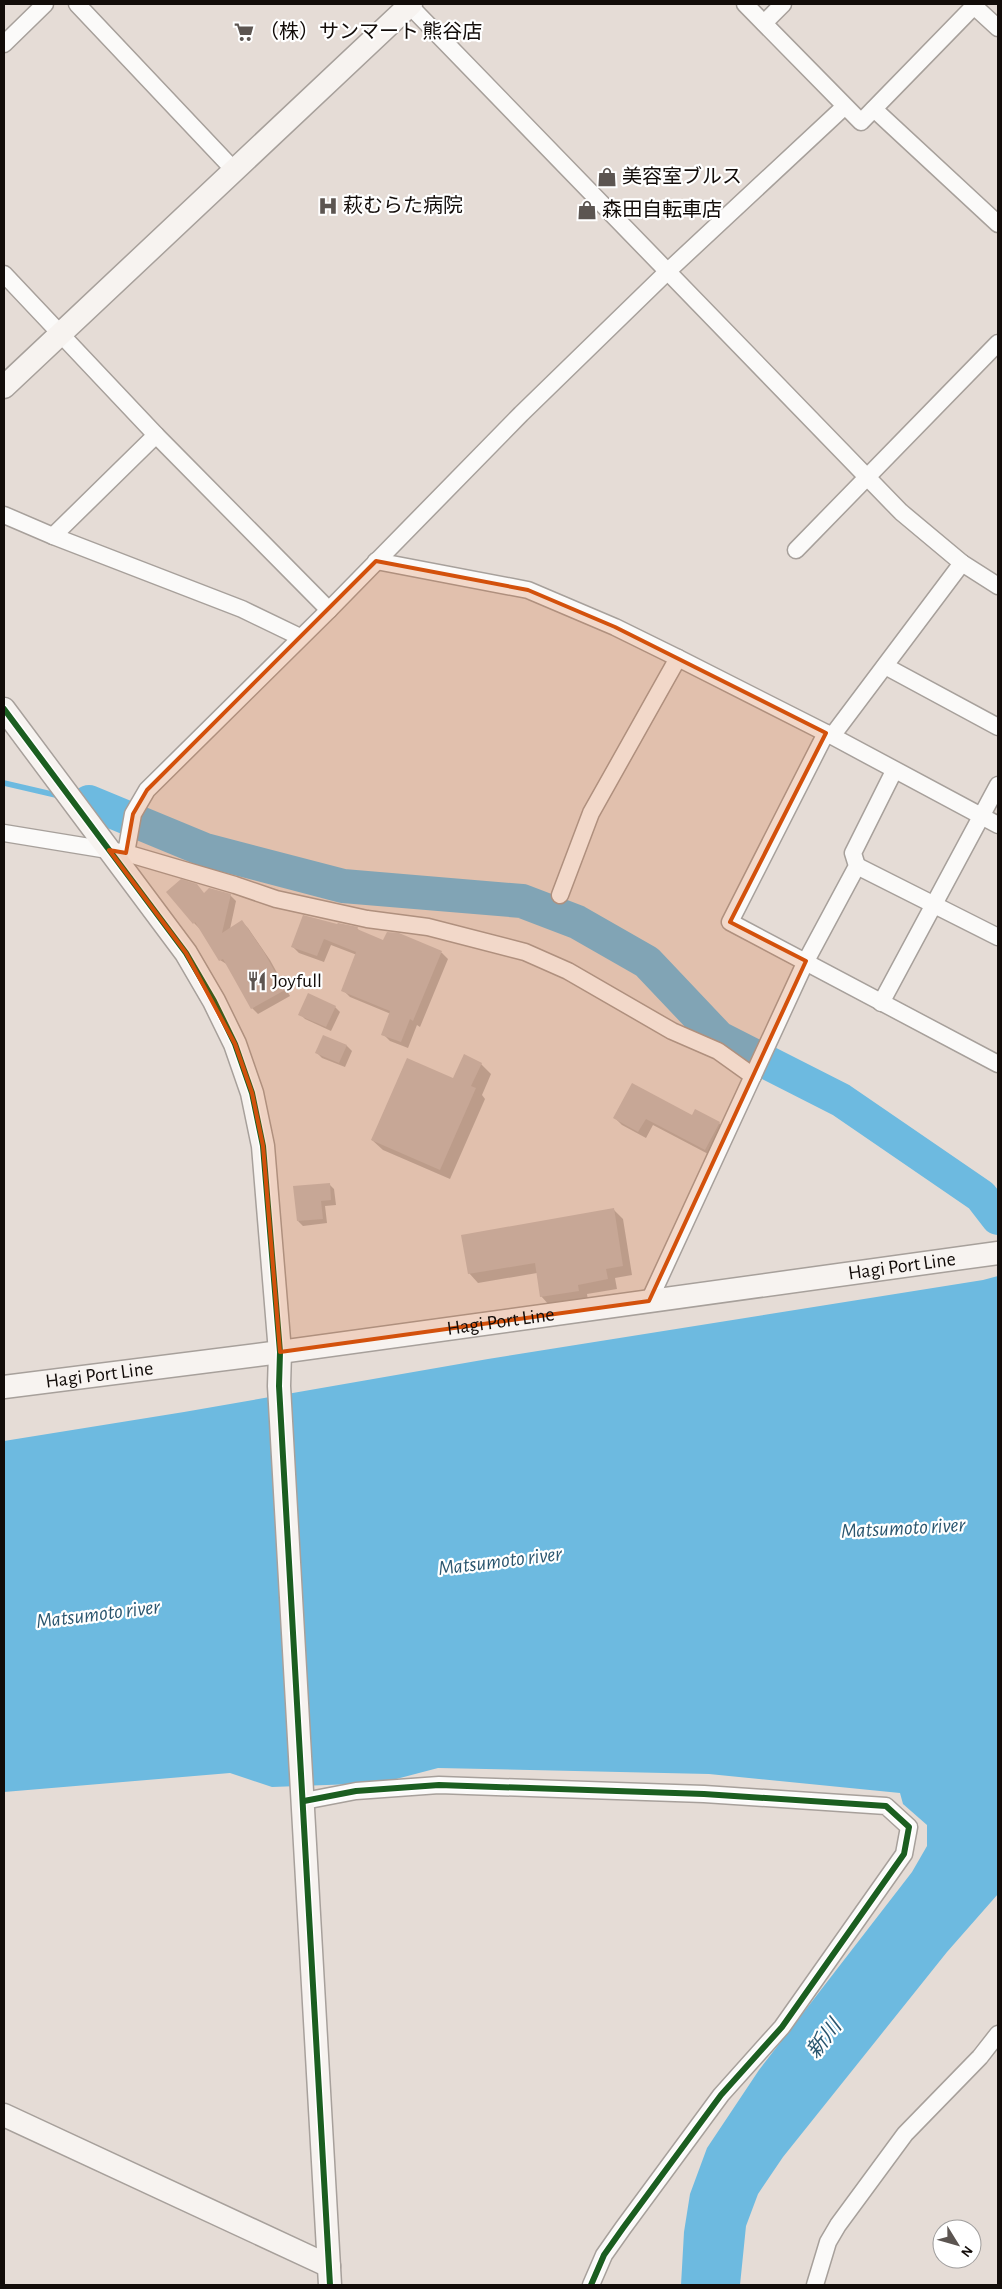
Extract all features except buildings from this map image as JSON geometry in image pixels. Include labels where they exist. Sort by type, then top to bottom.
[{"type":"street","points":[[4,44],[45,4]]},
{"type":"street","points":[[77,4],[233,169]]},
{"type":"street","points":[[4,387],[410,4],[901,512],[962,563],[998,586]]},
{"type":"street","points":[[745,4],[844,107],[861,122],[975,5],[998,28]]},
{"type":"street","points":[[764,23],[783,4]]},
{"type":"street","points":[[118,852],[133,814],[147,790],[329,610],[521,414],[668,271],[844,107]]},
{"type":"street","points":[[874,109],[998,224]]},
{"type":"street","points":[[4,274],[156,435],[329,610]]},
{"type":"street","points":[[796,550],[998,343]]},
{"type":"street","points":[[53,536],[156,435]]},
{"type":"street","points":[[4,515],[53,536],[242,608],[300,637]]},
{"type":"street","points":[[376,561],[528,590],[615,627],[678,658],[829,735],[998,825]]},
{"type":"street","points":[[962,563],[885,666],[829,735],[730,922],[998,1064]]},
{"type":"street","points":[[560,895],[591,813],[678,658]]},
{"type":"street","points":[[885,666],[998,727]]},
{"type":"street","points":[[4,709],[118,852],[186,953],[214,1001],[235,1044],[252,1093],[264,1146],[280,1352],[279,1386],[329,2276]]},
{"type":"street","points":[[894,771],[853,853],[858,866],[998,937]]},
{"type":"street","points":[[881,1003],[998,785]]},
{"type":"street","points":[[4,833],[118,852],[235,885],[276,899],[367,919],[428,927],[525,952],[568,971],[672,1031],[718,1051],[755,1072]]},
{"type":"street","points":[[649,1301],[806,962],[858,866]]},
{"type":"street","name":"Hagi Port Line","points":[[4,1387],[280,1352],[997,1253]]},
{"type":"street","points":[[303,1795],[438,1785],[704,1794],[886,1806],[909,1826],[904,1854],[782,2027],[721,2095],[623,2228],[604,2255],[591,2285]]},
{"type":"street","points":[[815,2285],[828,2242],[860,2195],[905,2134],[980,2058],[998,2034]]},
{"type":"street","points":[[4,2115],[329,2276],[342,2285]]},
{"type":"highlighted area","points":[[376,561],[528,590],[615,627],[826,733],[730,922],[806,961],[649,1301],[280,1352],[263,1146],[252,1093],[235,1044],[186,953],[109,850],[126,853],[133,814],[147,790]]},
{"type":"water","points":[[998,1276],[998,1894],[947,1952],[783,2157],[758,2194],[746,2226],[740,2285],[681,2285],[684,2232],[690,2194],[707,2148],[759,2070],[912,1872],[927,1846],[927,1825],[903,1804],[900,1793],[709,1774],[438,1768],[381,1783],[272,1787],[230,1773],[4,1792],[4,1441],[488,1359],[983,1280]]},
{"type":"waterway","points":[[4,783],[60,796]]},
{"type":"waterway","points":[[89,802],[205,850],[343,886],[522,901],[577,922],[647,962],[719,1038],[841,1100],[981,1196],[998,1218]]},
{"type":"cycle path","points":[[4,709],[186,953],[214,1001],[235,1044],[252,1093],[263,1146],[280,1352],[279,1386],[330,2285]]},
{"type":"cycle path","points":[[304,1801],[356,1791],[439,1785],[704,1794],[886,1806],[909,1827],[904,1854],[782,2027],[721,2095],[623,2228],[604,2255],[591,2285]]},
{"type":"place","name":"（株）サンマート 熊谷店","points":[[244,32]]},
{"type":"place","name":"美容室ブルス","points":[[607,177]]},
{"type":"place","name":"萩むらた病院","points":[[328,206]]},
{"type":"place","name":"森田自転車店","points":[[587,210]]},
{"type":"place","name":"Joyfull","points":[[257,981]]},
{"type":"water label","name":"Matsumoto river","points":[[903,1528]]},
{"type":"water label","name":"Matsumoto river","points":[[500,1561]]},
{"type":"water label","name":"Matsumoto river","points":[[98,1614]]},
{"type":"water label","name":"新川","points":[[824,2039]]}]
